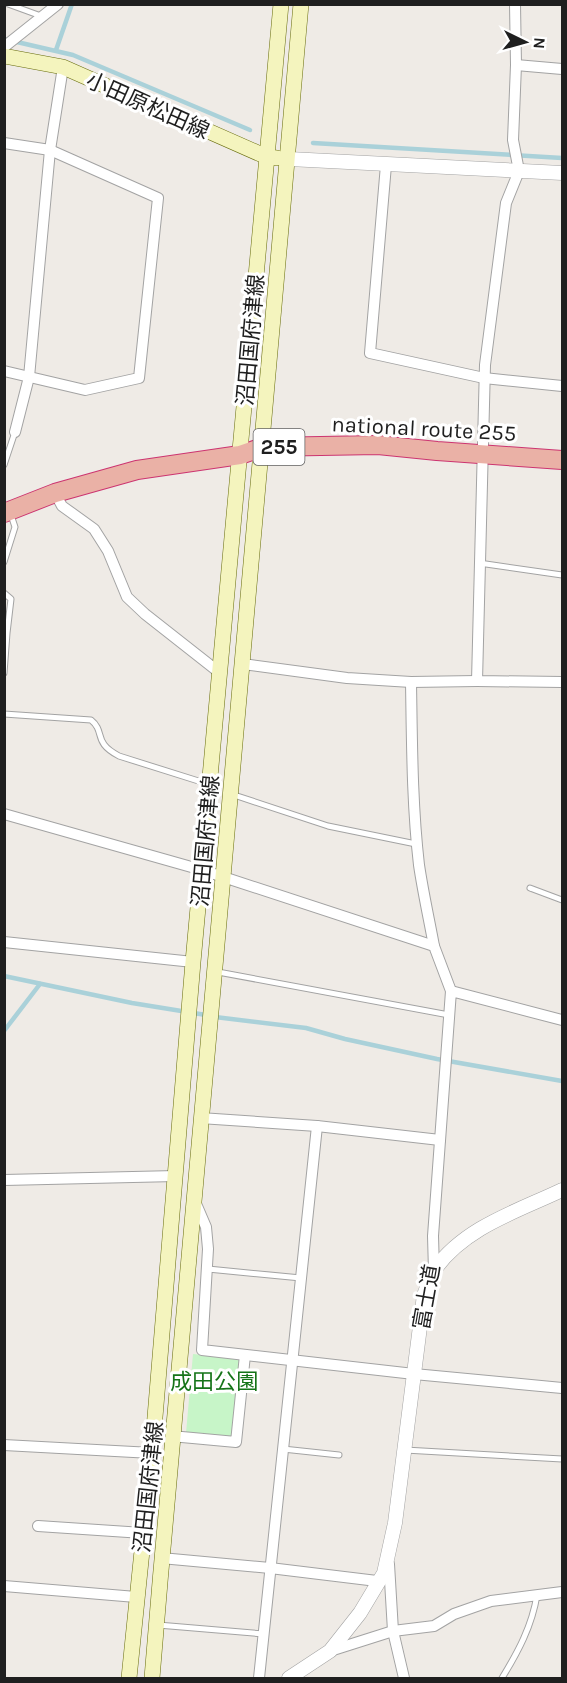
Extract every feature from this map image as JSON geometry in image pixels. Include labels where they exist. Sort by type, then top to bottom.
[{"type":"highway","name":"national route 255","points":[[7,512],[55,493],[137,470],[240,454],[263,447],[378,445],[562,460]]},
{"type":"main road","name":"沼田国府津線","points":[[129,1678],[152,1453],[193,962],[281,4]]},
{"type":"main road","name":"沼田国府津線","points":[[152,1678],[171,1436],[263,447],[301,4]]},
{"type":"main road","name":"小田原松田線","points":[[8,46],[267,157],[289,159]]},
{"type":"street","points":[[8,46],[58,4]]},
{"type":"street","points":[[477,681],[484,378],[506,203],[518,166],[513,140],[516,65],[515,4]]},
{"type":"street","points":[[516,65],[562,69]]},
{"type":"street","points":[[15,432],[29,377],[50,150],[63,68]]},
{"type":"street","points":[[4,143],[50,150],[158,198],[139,378],[85,390],[4,371]]},
{"type":"street","points":[[289,159],[386,165],[518,166],[562,173]]},
{"type":"street","points":[[386,165],[370,353],[484,378],[562,386]]},
{"type":"street","points":[[55,493],[62,506],[94,529],[108,551],[127,597],[220,673]]},
{"type":"street","points":[[243,664],[347,678],[411,682],[562,682]]},
{"type":"street","points":[[411,682],[413,783],[420,867],[434,946],[451,991],[562,1020]]},
{"type":"street","points":[[4,814],[202,870],[434,946]]},
{"type":"street","points":[[4,942],[193,962]]},
{"type":"street","name":"富士道","points":[[289,1678],[330,1651],[360,1613],[377,1581],[384,1573],[388,1558],[424,1295],[434,1271],[433,1236],[451,991]]},
{"type":"street","points":[[200,1118],[316,1126],[440,1140]]},
{"type":"street","points":[[259,1678],[316,1126]]},
{"type":"street","points":[[4,1180],[176,1176]]},
{"type":"street","points":[[434,1271],[456,1244],[484,1227],[562,1191]]},
{"type":"street","points":[[193,1196],[206,1227],[208,1269],[202,1350],[562,1388]]},
{"type":"street","points":[[171,1436],[236,1442],[245,1355]]},
{"type":"street","points":[[4,1445],[152,1453]]},
{"type":"street","points":[[38,1526],[143,1533]]},
{"type":"street","points":[[161,1558],[377,1581]]},
{"type":"street","points":[[388,1558],[393,1630],[404,1678]]},
{"type":"street","points":[[4,1586],[136,1597]]},
{"type":"street","points":[[330,1651],[393,1630],[434,1626],[454,1614],[491,1601],[562,1592]]},
{"type":"lane","points":[[8,4],[43,16]]},
{"type":"lane","points":[[4,465],[15,432]]},
{"type":"lane","points":[[4,562],[15,527],[7,512]]},
{"type":"lane","points":[[479,563],[562,575]]},
{"type":"lane","points":[[4,593],[12,599],[5,633],[4,673]]},
{"type":"lane","points":[[4,714],[91,720],[96,724],[100,742],[106,750],[210,784]]},
{"type":"lane","points":[[231,794],[328,826],[418,845]]},
{"type":"lane","points":[[530,888],[562,900]]},
{"type":"lane","points":[[215,971],[449,1015]]},
{"type":"lane","points":[[208,1269],[301,1278]]},
{"type":"lane","points":[[283,1449],[339,1455]]},
{"type":"lane","points":[[404,1450],[562,1459]]},
{"type":"lane","points":[[502,1678],[518,1651],[533,1617],[537,1595]]},
{"type":"lane","points":[[156,1624],[264,1634]]},
{"type":"green space","name":"成田公園","points":[[193,1354],[240,1359],[233,1437],[186,1433]]},
{"type":"waterway","points":[[56,50],[72,4]]},
{"type":"waterway","points":[[4,39],[73,55],[250,130]]},
{"type":"waterway","points":[[313,143],[562,158]]},
{"type":"waterway","points":[[4,976],[132,1003],[206,1015]]},
{"type":"waterway","points":[[4,1031],[40,984]]},
{"type":"waterway","points":[[215,1017],[306,1028],[437,1059],[562,1081]]}]
